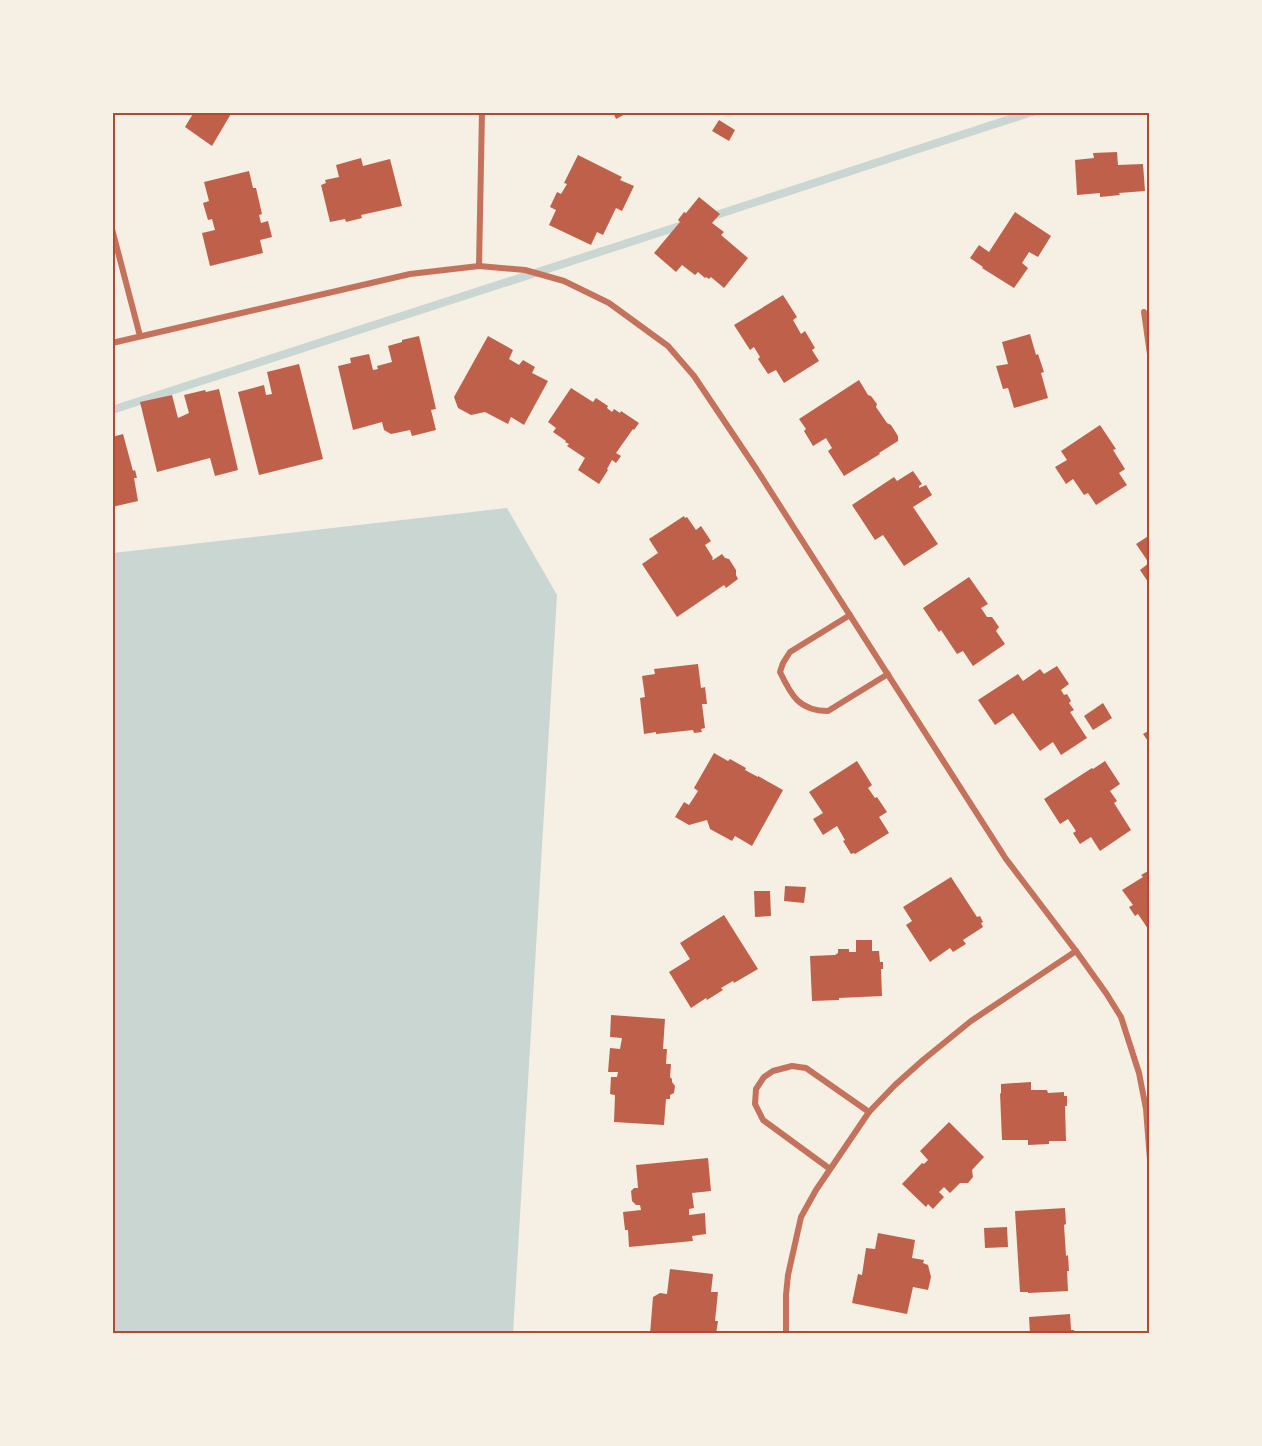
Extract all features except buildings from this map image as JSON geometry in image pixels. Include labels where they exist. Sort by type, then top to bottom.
[{"type":"street","points":[[479,266],[482,112]]},
{"type":"street","points":[[112,229],[140,336]]},
{"type":"street","points":[[112,343],[410,274],[479,266],[525,270],[564,281],[609,303],[668,346],[694,376],[755,467],[1006,859],[1076,951],[1121,1017],[1139,1073],[1146,1109],[1149,1160]]},
{"type":"street","points":[[1144,312],[1149,354]]},
{"type":"street","points":[[850,615],[790,652],[780,672],[791,693],[803,706],[818,711],[828,711],[888,674]]},
{"type":"street","points":[[786,1334],[788,1275],[801,1217],[816,1190],[870,1112],[916,1066],[971,1021],[1076,951]]},
{"type":"street","points":[[830,1169],[763,1120],[755,1104],[756,1089],[764,1077],[773,1071],[792,1066],[806,1068],[870,1112]]},
{"type":"shaded area","points":[[507,508],[557,595],[513,1333],[121,1333],[112,1330],[113,553]]},
{"type":"waterway","points":[[710,217],[1032,112]]},
{"type":"waterway","points":[[112,410],[686,224]]}]
